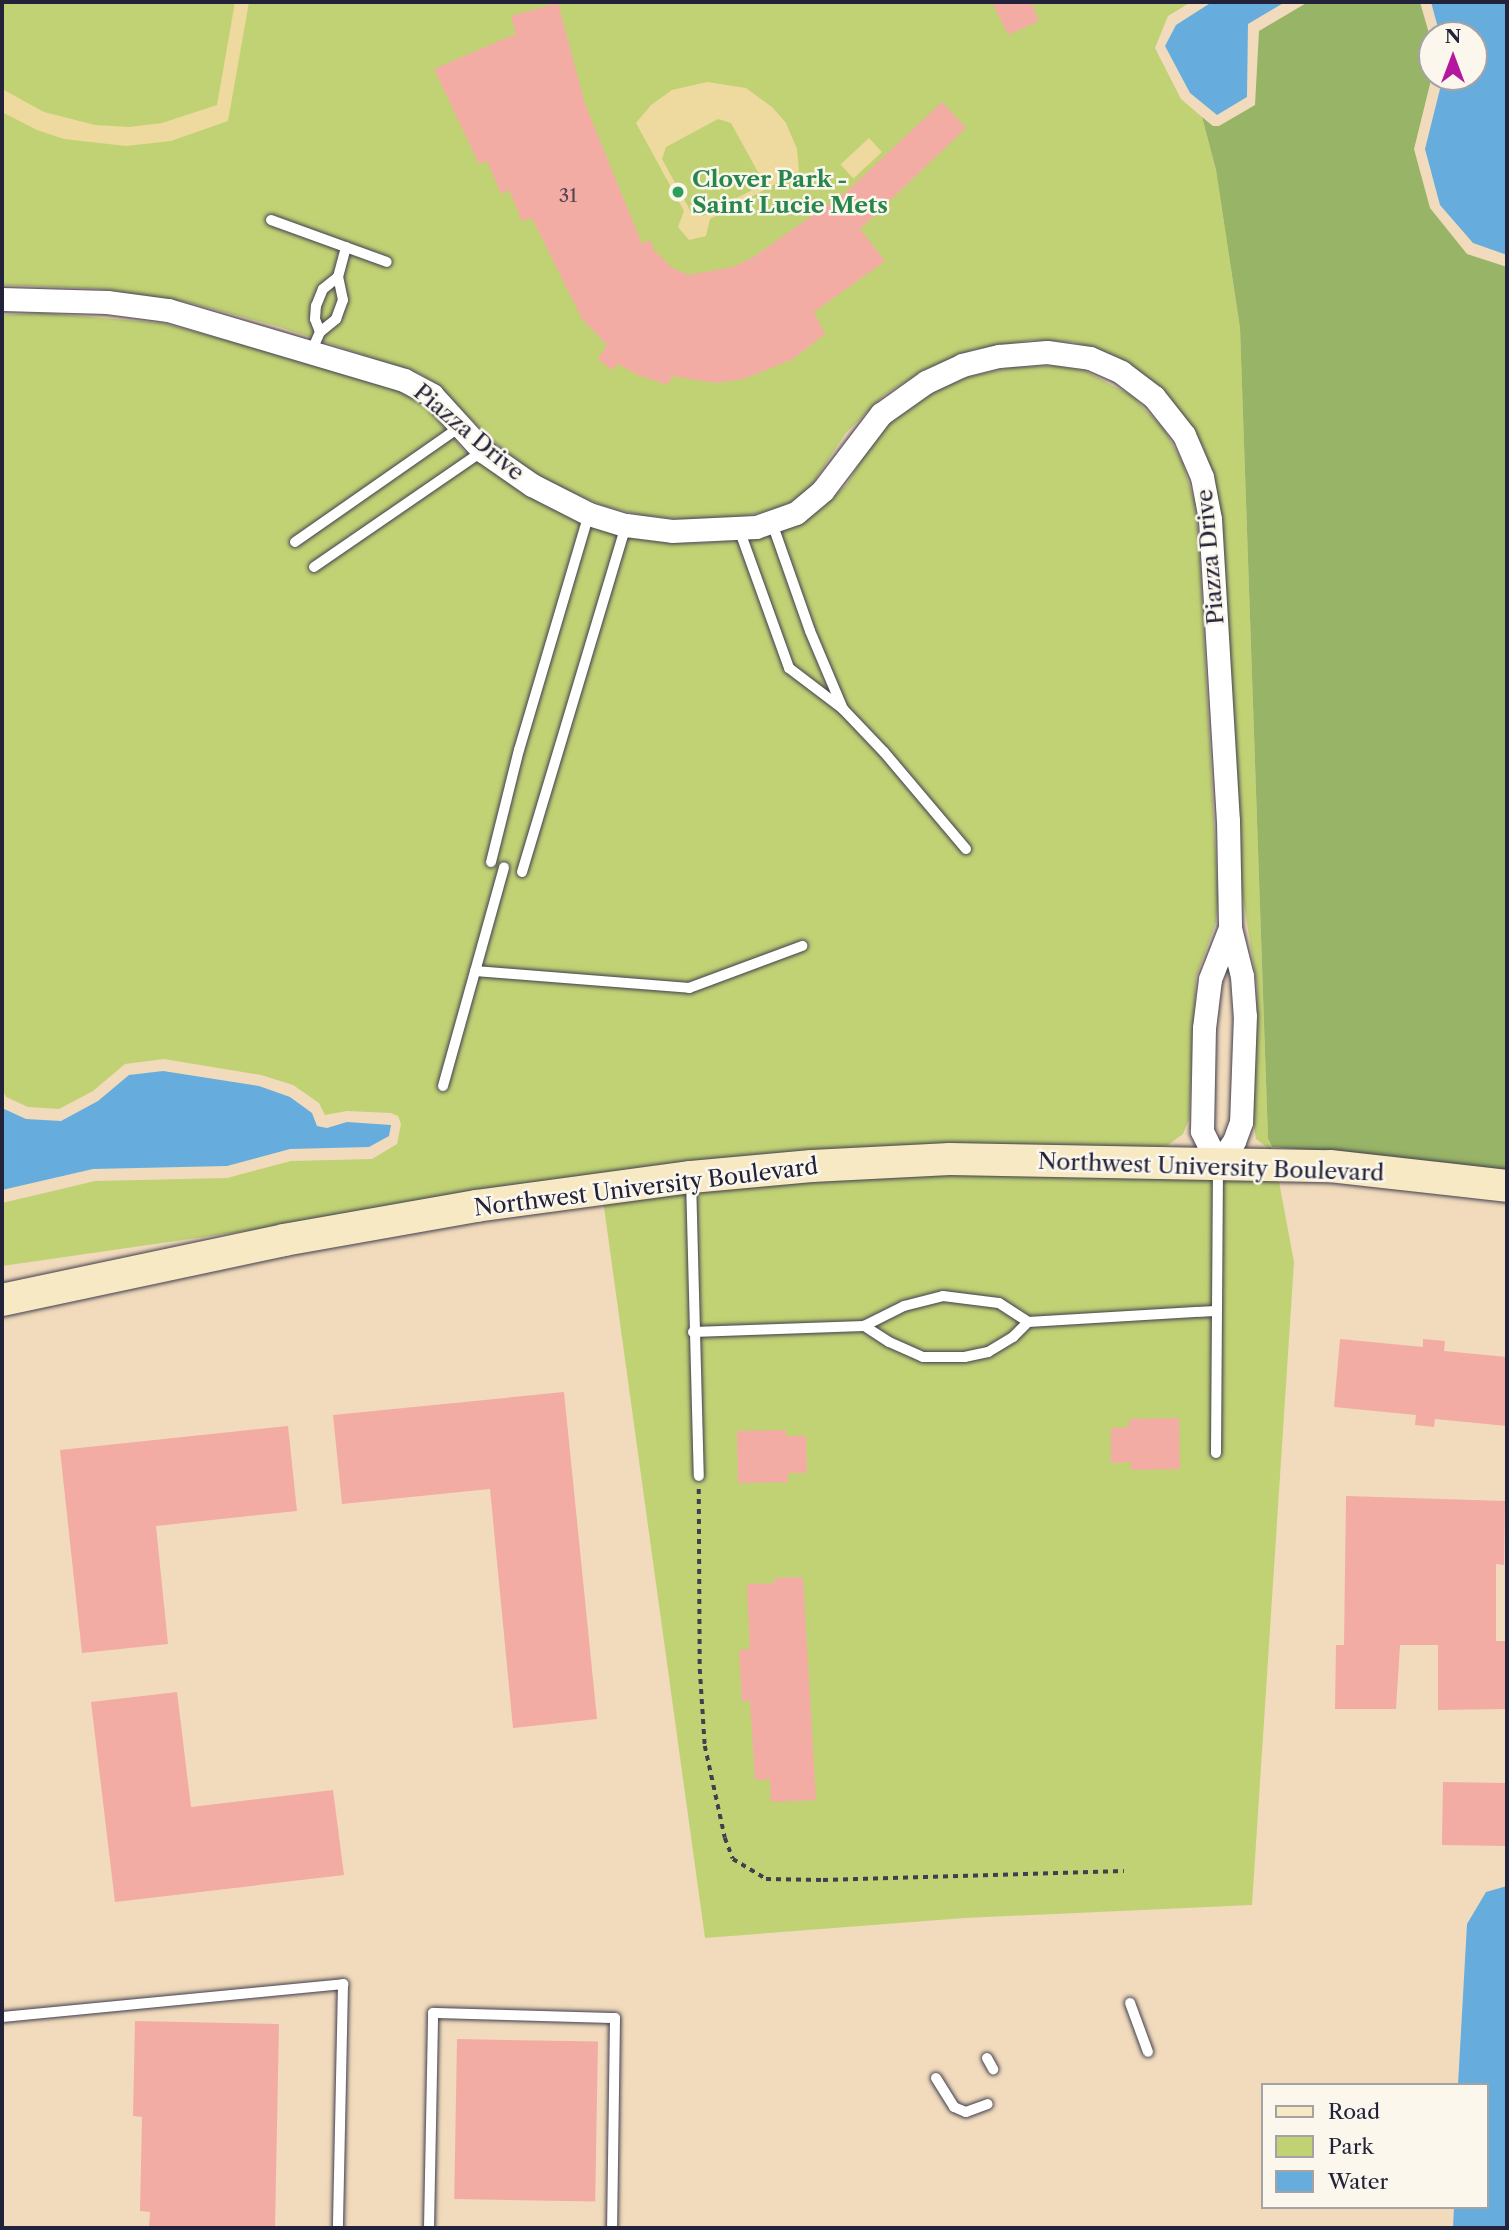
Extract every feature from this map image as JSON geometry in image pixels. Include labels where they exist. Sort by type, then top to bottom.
[{"type":"street","name":"Piazza Drive","points":[[2,299],[107,302],[168,310],[316,341],[424,388],[484,451],[532,485],[589,514],[626,525],[672,531],[739,529],[772,523],[796,513],[814,500],[866,430],[891,405],[926,382],[962,365],[1012,355],[1061,353],[1104,363],[1140,385],[1161,405],[1184,435],[1197,460],[1209,504],[1225,757],[1230,928],[1244,995],[1241,1122],[1238,1133],[1218,1164],[1204,1139],[1201,1121],[1204,1028],[1210,979],[1230,928]]},
{"type":"street","name":"Northwest University Boulevard","points":[[2,1300],[353,1228],[476,1206],[691,1177],[950,1159],[1330,1166],[1507,1186]]},
{"type":"lane","points":[[271,220],[387,262]]},
{"type":"lane","points":[[316,341],[332,324],[343,300],[338,277],[346,247]]},
{"type":"lane","points":[[316,341],[316,306],[323,289],[338,277]]},
{"type":"lane","points":[[295,542],[460,427]]},
{"type":"lane","points":[[314,567],[484,451]]},
{"type":"lane","points":[[491,862],[519,750],[589,514]]},
{"type":"lane","points":[[772,523],[810,631],[843,709]]},
{"type":"lane","points":[[522,872],[626,525]]},
{"type":"lane","points":[[739,529],[789,668],[843,709],[884,752],[966,849]]},
{"type":"lane","points":[[443,1086],[504,867]]},
{"type":"lane","points":[[475,971],[689,988],[802,946]]},
{"type":"lane","points":[[1216,1453],[1218,1164]]},
{"type":"lane","points":[[691,1177],[699,1476]]},
{"type":"lane","points":[[694,1332],[864,1326],[904,1306],[943,1296],[999,1303],[1028,1322],[1215,1311]]},
{"type":"lane","points":[[864,1326],[889,1342],[923,1357],[965,1357],[988,1352],[1013,1337],[1028,1322]]},
{"type":"lane","points":[[2,2017],[343,1984],[338,2228]]},
{"type":"lane","points":[[1130,2003],[1148,2052]]},
{"type":"lane","points":[[439,2228],[429,2228],[433,2012],[614,2018],[611,2228]]},
{"type":"lane","points":[[987,2058],[993,2070]]},
{"type":"lane","points":[[936,2078],[954,2107],[966,2112],[988,2104]]},
{"type":"path","points":[[699,1476],[700,1669],[705,1745],[725,1838],[733,1859],[765,1879],[823,1880],[1124,1871]]},
{"type":"green space","points":[[2,2],[1191,2],[1168,16],[1155,48],[1181,99],[1202,117],[1216,170],[1240,328],[1268,1139],[1273,1152],[1256,1139],[1253,1120],[1257,986],[1242,892],[1220,512],[1211,468],[1203,447],[1185,417],[1158,385],[1118,357],[1074,342],[1031,340],[972,350],[924,370],[884,395],[845,434],[811,486],[798,498],[778,508],[742,517],[692,520],[645,516],[604,506],[555,485],[521,464],[490,438],[434,382],[418,373],[280,327],[187,302],[103,289],[2,285]]},
{"type":"green space","points":[[1308,2],[1420,2],[1425,21],[1418,21],[1418,91],[1428,91],[1414,149],[1430,208],[1467,254],[1507,267],[1507,1174],[1394,1157],[1272,1147],[1268,1139],[1240,328],[1216,170],[1202,117],[1213,126],[1219,126],[1255,105],[1259,31]]},
{"type":"green space","points":[[43,313],[162,323],[327,367],[407,394],[429,408],[464,451],[539,502],[610,532],[660,541],[700,543],[755,539],[798,525],[824,507],[847,484],[873,441],[891,422],[937,390],[968,377],[1014,367],[1056,366],[1085,371],[1132,396],[1164,429],[1183,464],[1195,504],[1199,544],[1218,899],[1216,922],[1196,977],[1189,1119],[1183,1134],[1168,1145],[1156,1148],[377,1212],[2,1266],[2,1203],[95,1181],[227,1178],[291,1161],[372,1159],[397,1144],[401,1124],[398,1116],[391,1113],[347,1111],[325,1115],[319,1103],[293,1085],[261,1075],[164,1059],[125,1064],[93,1091],[59,1109],[28,1107],[6,1097],[2,1089],[2,315]]},
{"type":"green space","points":[[952,1171],[1278,1176],[1294,1262],[1252,1905],[965,1918],[705,1938],[603,1200],[693,1188]]},
{"type":"sand","points":[[235,2],[249,2],[228,121],[171,141],[126,146],[64,139],[37,130],[2,112],[2,89],[44,112],[95,125],[129,127],[162,123],[217,105]]},
{"type":"sand","points":[[707,82],[746,88],[772,107],[786,123],[797,149],[799,171],[710,219],[706,236],[689,240],[678,227],[684,211],[636,123],[651,105],[672,90]],"holes":[[[718,119],[731,123],[759,174],[756,188],[703,216],[691,212],[662,159],[666,147]]]},
{"type":"sand","points":[[869,138],[882,152],[853,178],[840,165]]},
{"type":"water","points":[[1212,2],[1285,2],[1248,24],[1247,97],[1217,115],[1190,93],[1165,46],[1176,25]]},
{"type":"water","points":[[1431,2],[1507,2],[1507,255],[1473,243],[1440,205],[1425,149],[1440,91],[1488,91],[1488,21],[1436,21]]},
{"type":"water","points":[[163,1071],[259,1086],[290,1097],[312,1113],[317,1126],[327,1128],[347,1122],[391,1125],[389,1136],[369,1147],[290,1149],[227,1166],[93,1169],[2,1190],[2,1108],[26,1119],[61,1121],[98,1101],[129,1075]]},
{"type":"water","points":[[1507,1886],[1507,2228],[1453,2228],[1454,2209],[1488,2209],[1488,2083],[1458,2083],[1467,1924],[1486,1892]]},
{"type":"building","points":[[992,2],[1031,2],[1039,21],[1008,35]]},
{"type":"building","points":[[558,3],[585,104],[642,244],[650,240],[654,250],[671,267],[688,275],[733,267],[752,258],[846,192],[942,102],[966,128],[860,229],[885,261],[814,312],[825,334],[793,359],[744,379],[715,383],[672,376],[668,385],[640,376],[618,364],[612,370],[598,359],[607,345],[582,319],[532,218],[522,221],[509,190],[501,194],[487,161],[479,164],[434,69],[516,34],[511,16]]},
{"type":"building","points":[[1340,1339],[1423,1347],[1423,1339],[1445,1341],[1444,1351],[1507,1357],[1507,1426],[1435,1419],[1434,1427],[1415,1425],[1416,1415],[1334,1407]]},
{"type":"building","points":[[564,1392],[597,1719],[513,1728],[490,1489],[342,1504],[333,1415]]},
{"type":"building","points":[[1179,1418],[1180,1469],[1131,1470],[1131,1462],[1111,1463],[1111,1428],[1129,1427],[1129,1419]]},
{"type":"building","points":[[288,1426],[297,1511],[156,1526],[168,1644],[82,1653],[60,1450]]},
{"type":"building","points":[[786,1430],[786,1436],[806,1436],[807,1473],[788,1473],[788,1482],[738,1483],[737,1431]]},
{"type":"building","points":[[1346,1496],[1505,1501],[1504,1565],[1496,1564],[1496,1641],[1505,1641],[1506,1709],[1438,1710],[1438,1645],[1400,1645],[1396,1709],[1335,1709],[1336,1645],[1344,1645]]},
{"type":"building","points":[[803,1577],[816,1800],[771,1802],[770,1779],[755,1780],[750,1701],[742,1701],[739,1650],[750,1649],[747,1584],[775,1583],[775,1578]]},
{"type":"building","points":[[177,1692],[191,1807],[333,1790],[344,1875],[115,1902],[91,1702]]},
{"type":"building","points":[[1443,1782],[1507,1783],[1506,1846],[1442,1845]]},
{"type":"building","points":[[135,2021],[279,2024],[275,2228],[149,2228],[150,2212],[140,2211],[142,2117],[133,2116]]},
{"type":"building","points":[[457,2039],[598,2041],[595,2201],[454,2199]]},
{"type":"place","name":"Clover Park - Saint Lucie Mets","points":[[678,192]]}]
